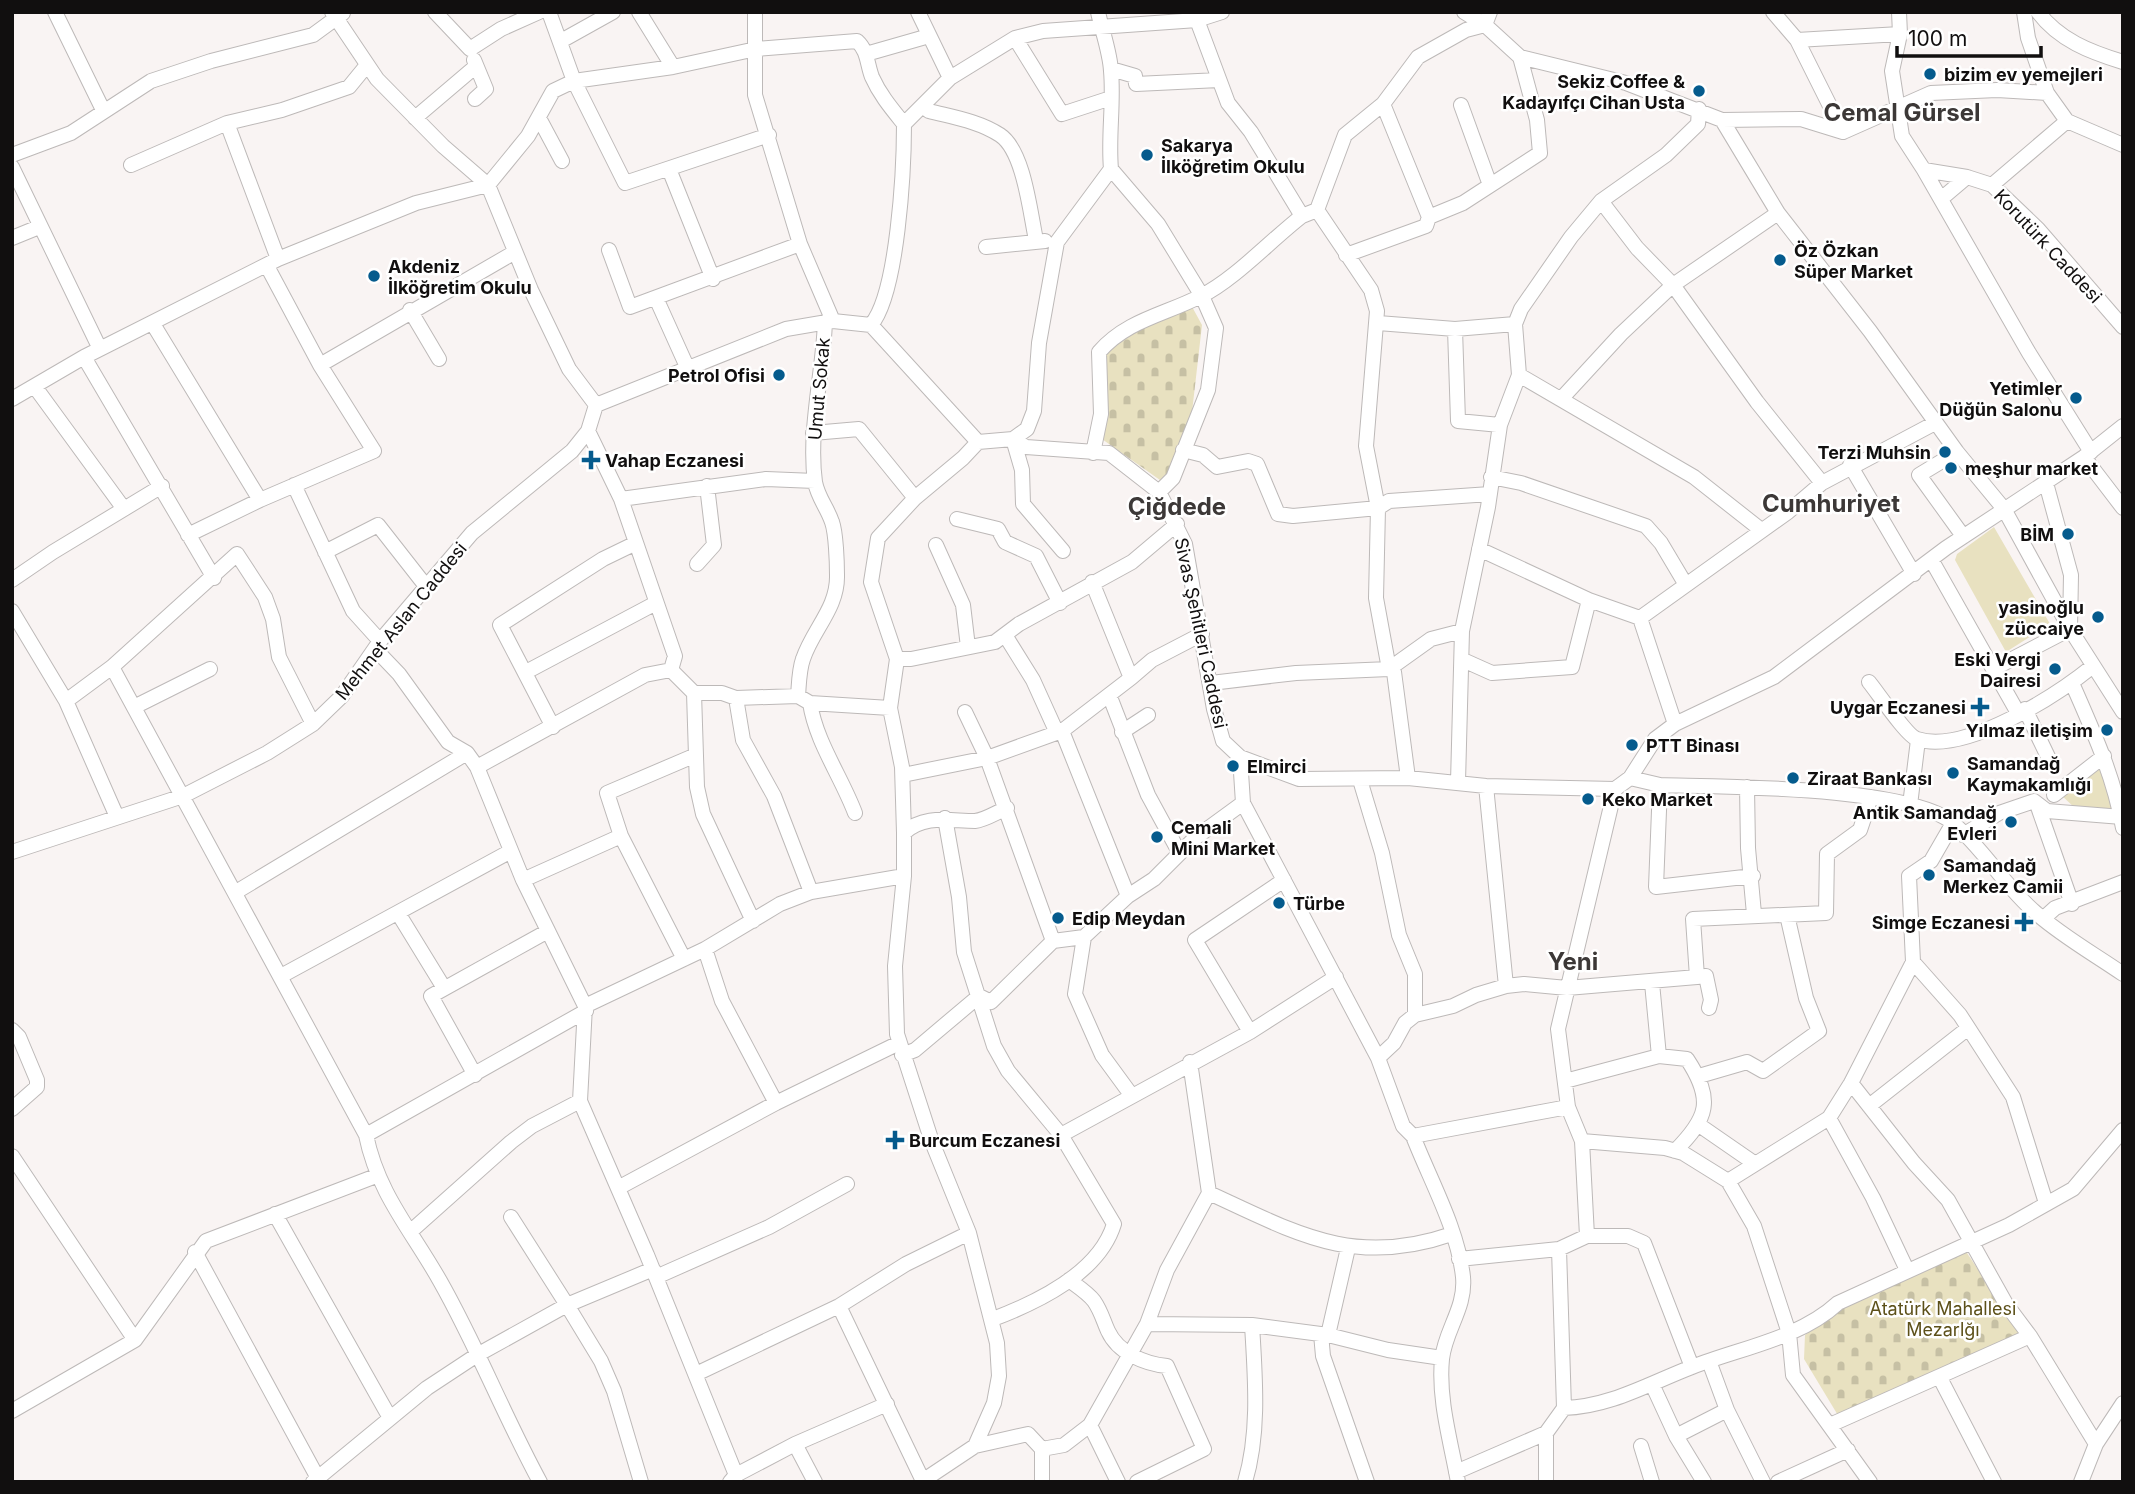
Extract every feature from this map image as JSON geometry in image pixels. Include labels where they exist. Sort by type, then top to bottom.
[{"type":"street","points":[[55,12],[103,110]]},
{"type":"street","points":[[435,12],[470,49],[486,89],[475,99]]},
{"type":"street","points":[[470,49],[501,29],[539,12]]},
{"type":"street","points":[[549,12],[574,81],[625,183],[769,135]]},
{"type":"street","points":[[561,41],[613,12]]},
{"type":"street","points":[[639,12],[673,67]]},
{"type":"street","name":"Umut Sokak","points":[[755,12],[755,95],[800,244],[829,321],[813,433],[815,481],[819,499],[832,522],[837,576],[832,605],[813,634],[802,660],[804,699]]},
{"type":"street","points":[[918,12],[950,78]]},
{"type":"street","points":[[904,124],[950,78],[1015,38],[1100,19],[1197,20],[1222,12]]},
{"type":"street","points":[[1429,217],[1463,203],[1540,153],[1537,121],[1520,57],[1488,19],[1464,12]]},
{"type":"street","points":[[1773,12],[1797,40],[1843,132]]},
{"type":"street","points":[[1899,12],[1900,34],[1892,71],[1902,136],[2088,454],[2123,508]]},
{"type":"street","points":[[2024,12],[2028,38],[2048,93],[2067,121],[2123,145]]},
{"type":"street","points":[[2038,12],[2050,29],[2060,35],[2090,52],[2123,62]]},
{"type":"street","points":[[12,155],[71,133],[150,81],[211,61],[313,35],[338,14],[367,65],[415,118],[488,185],[515,252],[569,369],[596,405],[786,329],[829,321],[871,325],[978,442],[915,498],[878,538],[871,582],[897,659],[890,708],[903,775],[904,876],[895,966],[901,1049],[932,1142],[969,1233],[993,1319],[999,1377],[994,1403],[975,1446],[944,1475],[922,1481],[839,1307]]},
{"type":"street","points":[[1063,551],[1023,504],[1022,470],[1013,439],[1027,429],[1034,411],[1039,343],[1057,242],[1111,169],[1111,69],[1100,19]]},
{"type":"street","points":[[1093,453],[1101,414],[1099,352],[1113,336],[1146,317],[1202,296],[1303,216],[1317,210],[1345,135],[1383,104],[1418,57],[1488,19]]},
{"type":"street","points":[[1197,20],[1228,103],[1251,132],[1303,216]]},
{"type":"street","points":[[1797,40],[1900,34]]},
{"type":"street","points":[[866,54],[929,36]]},
{"type":"street","points":[[1015,38],[1062,114],[1111,98]]},
{"type":"street","points":[[12,399],[84,357],[273,262],[416,203],[488,185],[539,118],[553,91],[574,81],[673,67],[756,49],[857,41],[866,54],[877,85],[904,124],[899,212],[888,293],[879,315],[871,325]]},
{"type":"street","points":[[1520,57],[1626,83],[1722,120],[1801,119],[1843,132],[1931,93],[1997,90],[2048,93]]},
{"type":"street","points":[[131,165],[227,123],[282,110],[349,87],[367,65]]},
{"type":"street","points":[[415,118],[475,67]]},
{"type":"street","points":[[1111,69],[1135,76],[1136,84],[1219,80]]},
{"type":"street","points":[[1346,255],[1426,226],[1429,217],[1385,116],[1383,104]]},
{"type":"street","points":[[1461,105],[1490,185]]},
{"type":"street","points":[[922,106],[929,111],[979,124],[1003,136],[1019,161],[1037,240]]},
{"type":"street","points":[[1458,782],[1462,631],[1490,494],[1500,425],[1519,375],[1515,324],[1521,309],[1545,273],[1601,201],[1666,155],[1698,124],[1699,109]]},
{"type":"street","points":[[539,118],[562,162]]},
{"type":"street","points":[[1722,120],[1778,213],[1870,331],[1957,452],[2004,509],[2093,666],[2118,692],[2123,712]]},
{"type":"street","points":[[1992,185],[2067,121]]},
{"type":"street","points":[[188,535],[260,500],[374,451],[320,365],[273,262],[227,123]]},
{"type":"street","points":[[12,167],[100,349]]},
{"type":"street","points":[[669,169],[713,279]]},
{"type":"street","points":[[1111,169],[1158,224],[1202,296],[1216,328],[1208,390],[1173,478],[1159,492]]},
{"type":"street","name":"Korutürk Caddesi","points":[[1924,170],[1967,177],[1992,185],[2038,229],[2123,327]]},
{"type":"street","points":[[1941,199],[1967,177]]},
{"type":"street","points":[[1601,201],[1637,248],[1673,285],[1757,402],[1822,483]]},
{"type":"street","points":[[1317,210],[1371,290],[1378,323],[1366,446],[1378,508],[1376,598],[1390,669],[1394,672],[1404,730],[1408,778]]},
{"type":"street","points":[[1562,397],[1621,334],[1673,285],[1778,213]]},
{"type":"street","points":[[12,238],[39,227]]},
{"type":"street","points":[[986,247],[1037,240],[1057,242]]},
{"type":"street","points":[[609,250],[630,307],[713,279],[800,244]]},
{"type":"street","points":[[320,365],[410,310],[515,252]]},
{"type":"street","points":[[656,299],[688,369]]},
{"type":"street","points":[[410,310],[439,359]]},
{"type":"street","points":[[1378,323],[1455,329],[1515,324]]},
{"type":"street","points":[[153,324],[260,500]]},
{"type":"street","points":[[1455,329],[1458,421],[1500,425]]},
{"type":"street","points":[[84,357],[138,453],[162,486],[214,578]]},
{"type":"street","points":[[1519,375],[1562,397],[1694,477],[1760,529]]},
{"type":"street","points":[[35,387],[124,509]]},
{"type":"street","name":"Mehmet Aslan Caddesi","points":[[12,852],[183,796],[267,753],[313,724],[342,696],[425,585],[472,533],[572,451],[588,431],[596,405]]},
{"type":"street","points":[[1640,618],[1760,529],[1788,512],[1822,483],[1850,465],[1935,423]]},
{"type":"street","points":[[1559,1249],[1564,1408],[1546,1433],[1457,1477],[1444,1407],[1442,1358],[1463,1298],[1459,1259],[1452,1234],[1413,1136],[1403,1126],[1378,1058],[1243,803],[1240,757],[1300,779],[1408,778],[1486,786],[1615,789],[1630,778],[1655,739],[1675,724],[1773,677],[1962,536],[2046,483],[2123,426]]},
{"type":"street","points":[[813,433],[859,429],[915,498]]},
{"type":"street","points":[[588,431],[621,499],[674,656],[671,670]]},
{"type":"street","name":"Sivas Şehitleri Caddesi","points":[[978,442],[1013,439],[1026,447],[1109,453],[1159,492],[1185,544],[1223,741],[1240,757]]},
{"type":"street","points":[[1183,450],[1203,455],[1217,467],[1248,461],[1257,464],[1278,514],[1293,516],[1378,508],[1389,501],[1490,494]]},
{"type":"street","points":[[1957,452],[1919,475],[1962,536]]},
{"type":"street","points":[[1850,465],[1914,573]]},
{"type":"street","points":[[1491,477],[1521,483],[1646,526],[1661,543],[1686,585]]},
{"type":"street","points":[[621,499],[766,479],[815,481]]},
{"type":"street","points":[[2046,483],[2071,575],[2070,629]]},
{"type":"street","points":[[294,485],[353,611],[448,742],[467,753],[477,768],[523,880],[586,1008],[580,1101],[696,1374],[733,1479],[795,1444],[887,1404]]},
{"type":"street","points":[[12,580],[162,486]]},
{"type":"street","points":[[697,564],[714,545],[707,486]]},
{"type":"street","points":[[957,519],[998,529],[1005,542],[1036,556],[1060,603]]},
{"type":"street","points":[[897,659],[911,659],[995,642],[1092,582],[1132,562],[1177,524]]},
{"type":"street","points":[[325,552],[378,525],[425,585]]},
{"type":"street","points":[[553,727],[500,625],[603,559],[636,543]]},
{"type":"street","points":[[936,545],[963,605],[968,647]]},
{"type":"street","points":[[1479,549],[1589,600],[1640,618]]},
{"type":"street","points":[[66,701],[113,667],[214,578],[237,554],[265,597],[273,619],[279,657],[313,724]]},
{"type":"street","points":[[1932,561],[2051,764]]},
{"type":"street","points":[[1092,582],[1131,678]]},
{"type":"street","points":[[1463,660],[1492,673],[1572,667],[1589,600]]},
{"type":"street","points":[[526,672],[656,603]]},
{"type":"street","points":[[12,611],[66,701],[117,817]]},
{"type":"street","points":[[1640,618],[1675,724]]},
{"type":"street","points":[[1995,668],[2070,629]]},
{"type":"street","points":[[1211,683],[1296,673],[1390,669],[1431,639],[1462,631]]},
{"type":"street","points":[[903,775],[987,758],[1059,732],[1110,697],[1152,660],[1202,634]]},
{"type":"street","points":[[1005,635],[1033,680],[1059,732],[1128,896]]},
{"type":"street","points":[[1869,681],[1907,733],[1918,740],[1954,741],[1999,724],[2072,683],[2093,666]]},
{"type":"street","points":[[113,667],[366,1135],[376,1176],[441,1282],[540,1482]]},
{"type":"street","points":[[135,707],[210,669]]},
{"type":"street","points":[[671,670],[694,693],[697,787],[703,814],[753,921]]},
{"type":"street","points":[[477,768],[645,675],[671,670]]},
{"type":"street","points":[[1963,835],[1999,813],[2034,801],[2048,811],[2122,822],[2104,756],[2072,683]]},
{"type":"street","points":[[694,693],[722,693],[736,698],[804,699],[890,708]]},
{"type":"street","points":[[1110,697],[1148,795],[1179,852]]},
{"type":"street","points":[[736,698],[743,740],[774,796],[811,892]]},
{"type":"street","points":[[804,699],[814,727],[844,783],[856,813]]},
{"type":"street","points":[[965,712],[1007,808],[1053,941]]},
{"type":"street","points":[[1122,732],[1148,715]]},
{"type":"street","points":[[1910,805],[1918,740]]},
{"type":"street","points":[[236,892],[467,753]]},
{"type":"street","points":[[684,959],[621,836],[607,793],[696,755]]},
{"type":"street","points":[[2054,795],[2104,756]]},
{"type":"street","points":[[1630,778],[1660,785],[1747,787],[1871,797],[1933,811],[1952,823],[2044,919],[2123,974]]},
{"type":"street","points":[[1360,780],[1382,853],[1399,935],[1415,974],[1415,1015]]},
{"type":"street","points":[[1660,785],[1656,887],[1753,876]]},
{"type":"street","points":[[1486,786],[1506,986]]},
{"type":"street","points":[[1747,787],[1748,848],[1753,876],[1754,914]]},
{"type":"street","points":[[1587,1236],[1581,1141],[1568,1107],[1558,1029],[1615,789]]},
{"type":"street","points":[[1697,977],[1693,919],[1754,914],[1826,913],[1827,854],[1860,830],[1871,797]]},
{"type":"street","points":[[979,996],[991,1002],[1053,941],[1084,937],[1128,896],[1154,879],[1179,852],[1243,803]]},
{"type":"street","points":[[2037,804],[2072,904]]},
{"type":"street","points":[[904,833],[913,825],[945,818],[978,821],[1007,808]]},
{"type":"street","points":[[945,818],[960,897],[964,952],[994,1046],[1008,1071],[1060,1135],[1114,1224],[1092,1260],[1069,1280],[1025,1307],[993,1319]]},
{"type":"street","points":[[1728,1181],[1829,1118],[1851,1083],[1913,962],[1909,876],[1931,861],[1952,823]]},
{"type":"street","points":[[523,880],[621,836]]},
{"type":"street","points":[[281,976],[511,851]]},
{"type":"street","points":[[366,1135],[475,1075],[586,1008],[705,949],[780,904],[811,892],[904,876]]},
{"type":"street","points":[[1250,1032],[1195,940],[1284,880]]},
{"type":"street","points":[[2044,919],[2055,908],[2072,904],[2123,882]]},
{"type":"street","points":[[398,913],[444,988]]},
{"type":"street","points":[[1699,1076],[1748,1062],[1763,1071],[1819,1031],[1806,998],[1787,915]]},
{"type":"street","points":[[475,1075],[431,996],[548,931]]},
{"type":"street","points":[[1084,937],[1075,994],[1102,1055],[1132,1096]]},
{"type":"street","points":[[705,949],[722,1001],[776,1103]]},
{"type":"street","points":[[1913,962],[1946,998],[2013,1097],[2046,1203]]},
{"type":"street","points":[[1378,1058],[1394,1043],[1405,1023],[1415,1015],[1453,1006],[1476,995],[1506,986],[1524,984],[1567,988],[1652,983],[1706,976],[1711,999],[1709,1008]]},
{"type":"street","points":[[1060,1135],[1190,1062],[1250,1032],[1336,977]]},
{"type":"street","points":[[1652,983],[1659,1056]]},
{"type":"street","points":[[618,1188],[776,1103],[901,1049],[915,1050],[979,996]]},
{"type":"street","points":[[1869,1106],[1967,1029]]},
{"type":"street","points":[[12,1030],[19,1037],[37,1080],[37,1087],[12,1109]]},
{"type":"street","points":[[1565,1081],[1659,1056],[1687,1059],[1699,1076],[1704,1103],[1699,1125],[1675,1151]]},
{"type":"street","points":[[1042,1449],[1064,1445],[1090,1425],[1147,1324],[1167,1270],[1209,1193],[1190,1062]]},
{"type":"street","points":[[1851,1083],[1948,1200],[1969,1243],[2096,1444]]},
{"type":"street","points":[[410,1232],[511,1142],[532,1126],[580,1101]]},
{"type":"street","points":[[1413,1136],[1568,1107]]},
{"type":"street","points":[[1829,1118],[1873,1198],[1907,1270]]},
{"type":"street","points":[[1699,1125],[1754,1163]]},
{"type":"street","points":[[1564,1408],[1584,1408],[1611,1400],[1692,1367],[1789,1333],[1825,1315],[1838,1303],[2009,1226],[2073,1189],[2123,1130]]},
{"type":"street","points":[[1581,1141],[1675,1151],[1728,1181],[1754,1226],[1789,1333],[1793,1375],[1870,1482]]},
{"type":"street","points":[[12,1156],[135,1340]]},
{"type":"street","points":[[12,1411],[135,1340],[195,1252],[206,1241],[376,1176]]},
{"type":"street","points":[[195,1252],[317,1480],[390,1418],[477,1355],[567,1305],[768,1227],[847,1184]]},
{"type":"street","points":[[1209,1193],[1284,1229],[1348,1248],[1419,1245],[1452,1234]]},
{"type":"street","points":[[275,1214],[390,1418]]},
{"type":"street","points":[[510,1217],[601,1361],[614,1391],[641,1482]]},
{"type":"street","points":[[696,1374],[839,1307],[906,1264],[969,1233]]},
{"type":"street","points":[[1459,1259],[1559,1249],[1587,1236],[1628,1236],[1644,1243],[1692,1367]]},
{"type":"street","points":[[1348,1248],[1325,1334],[1323,1356],[1367,1482]]},
{"type":"street","points":[[1069,1280],[1092,1298],[1102,1314],[1109,1334],[1130,1354],[1149,1364],[1167,1366],[1204,1449],[1137,1482]]},
{"type":"street","points":[[1147,1324],[1252,1325],[1325,1334],[1388,1350],[1442,1358]]},
{"type":"street","points":[[1245,1482],[1250,1466],[1254,1413],[1252,1325]]},
{"type":"street","points":[[1830,1425],[2030,1336]]},
{"type":"street","points":[[1709,1361],[1727,1410],[1763,1482]]},
{"type":"street","points":[[1940,1378],[1994,1482]]},
{"type":"street","points":[[1652,1384],[1676,1436],[1704,1482]]},
{"type":"street","points":[[2081,1482],[2096,1444],[2123,1403]]},
{"type":"street","points":[[1676,1436],[1727,1410]]},
{"type":"street","points":[[1090,1425],[1118,1482]]},
{"type":"street","points":[[1546,1433],[1546,1482]]},
{"type":"street","points":[[975,1446],[1028,1434],[1042,1449],[1042,1482]]},
{"type":"street","points":[[795,1444],[815,1482]]},
{"type":"street","points":[[1641,1446],[1652,1482]]},
{"type":"street","points":[[1777,1482],[1848,1450]]},
{"type":"green space","points":[[1190,303],[1202,325],[1192,412],[1167,485],[1092,432],[1104,355],[1130,332]]},
{"type":"green space","points":[[1994,527],[2050,624],[2006,652],[1955,560],[1957,554]]},
{"type":"green space","points":[[2098,765],[2107,778],[2114,811],[2075,808],[2060,794]]},
{"type":"green space","name":"Atatürk Mahallesi Mezarlğı","points":[[1963,1247],[2027,1343],[1839,1417],[1804,1359],[1805,1335],[1856,1297]]},
{"type":"place","name":"bizim ev yemejleri","points":[[1930,74]]},
{"type":"place","name":"Sekiz Coffee & Kadayıfçı Cihan Usta","points":[[1699,91]]},
{"type":"place","name":"Sakarya İlköğretim Okulu","points":[[1147,155]]},
{"type":"place","name":"Öz Özkan Süper Market","points":[[1780,260]]},
{"type":"place","name":"Akdeniz İlköğretim Okulu","points":[[374,276]]},
{"type":"place","name":"Petrol Ofisi","points":[[779,375]]},
{"type":"place","name":"Yetimler Düğün Salonu","points":[[2076,398]]},
{"type":"place","name":"Terzi Muhsin","points":[[1945,452]]},
{"type":"place","name":"Vahap Eczanesi","points":[[591,460]]},
{"type":"place","name":"meşhur market","points":[[1951,468]]},
{"type":"place","name":"BİM","points":[[2068,534]]},
{"type":"place","name":"yasinoğlu züccaiye","points":[[2098,617]]},
{"type":"place","name":"Eski Vergi Dairesi","points":[[2055,669]]},
{"type":"place","name":"Uygar Eczanesi","points":[[1980,707]]},
{"type":"place","name":"Yılmaz iletişim","points":[[2107,730]]},
{"type":"place","name":"PTT Binası","points":[[1632,745]]},
{"type":"place","name":"Elmirci","points":[[1233,766]]},
{"type":"place","name":"Samandağ Kaymakamlığı","points":[[1953,773]]},
{"type":"place","name":"Ziraat Bankası","points":[[1793,778]]},
{"type":"place","name":"Keko Market","points":[[1588,799]]},
{"type":"place","name":"Antik Samandağ Evleri","points":[[2011,822]]},
{"type":"place","name":"Cemali Mini Market","points":[[1157,837]]},
{"type":"place","name":"Samandağ Merkez Camii","points":[[1929,875]]},
{"type":"place","name":"Türbe","points":[[1279,903]]},
{"type":"place","name":"Edip Meydan","points":[[1058,918]]},
{"type":"place","name":"Simge Eczanesi","points":[[2024,922]]},
{"type":"place","name":"Burcum Eczanesi","points":[[895,1140]]},
{"type":"district","name":"Cemal Gürsel","points":[[1902,112]]},
{"type":"district","name":"Cumhuriyet","points":[[1831,503]]},
{"type":"district","name":"Çiğdede","points":[[1177,506]]},
{"type":"district","name":"Yeni","points":[[1573,961]]}]
